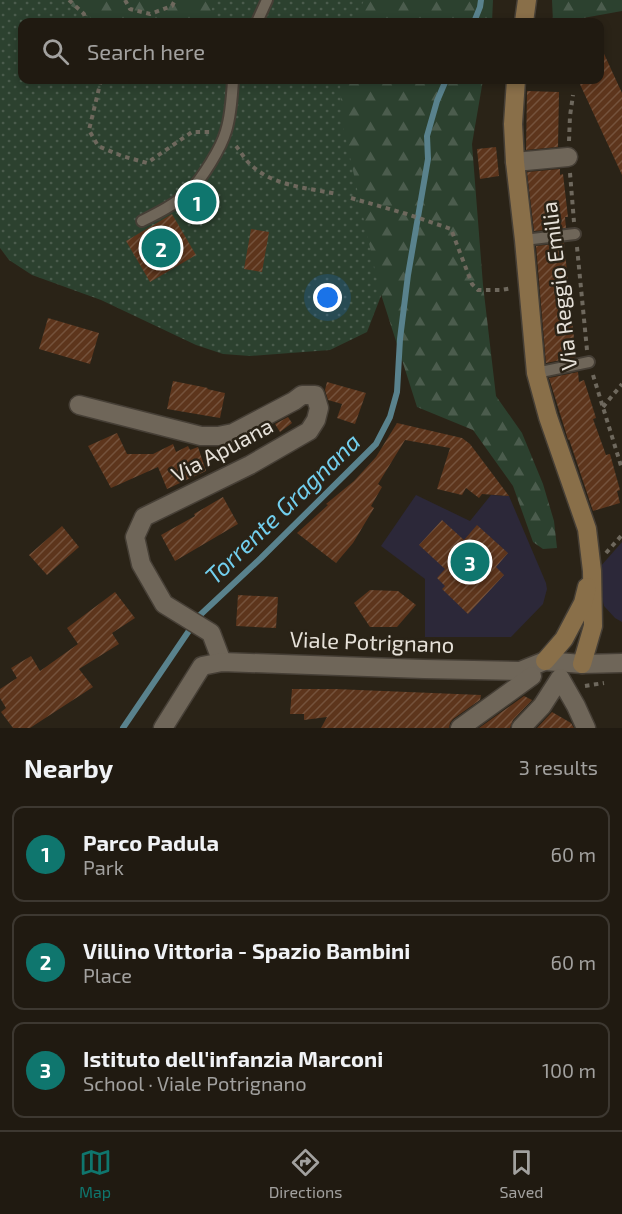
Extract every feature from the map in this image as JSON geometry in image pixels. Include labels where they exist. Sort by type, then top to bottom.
[{"type":"main road","points":[[525,18],[527,0]]},
{"type":"main road","points":[[516,84],[513,124],[515,162],[536,373],[548,417],[598,564],[593,626],[582,664]]},
{"type":"main road","points":[[545,661],[564,639],[572,625],[598,564]]},
{"type":"street","points":[[515,162],[568,157]]},
{"type":"street","name":"Via Apuana","points":[[79,405],[201,436],[218,436],[233,433],[302,395],[315,395],[319,408],[316,420],[309,431],[250,465],[144,518],[135,537],[141,564],[164,604],[211,633],[222,662]]},
{"type":"street","name":"Viale Potrignano","points":[[526,673],[545,661],[582,664],[622,663]]},
{"type":"street","points":[[163,728],[202,666],[222,662]]},
{"type":"street","name":"Viale Potrignano","points":[[222,662],[526,673],[560,678]]},
{"type":"street","points":[[521,728],[542,706],[560,678],[582,664]]},
{"type":"street","points":[[460,728],[526,673]]},
{"type":"street","points":[[560,678],[586,728]]},
{"type":"lane","points":[[259,18],[267,0]]},
{"type":"lane","points":[[142,221],[189,192],[207,170],[226,132],[232,103],[233,84]]},
{"type":"lane","points":[[524,240],[575,234]]},
{"type":"lane","points":[[536,373],[589,362]]},
{"type":"path","points":[[69,0],[84,14],[85,18]]},
{"type":"path","points":[[125,0],[130,9],[150,14],[172,6],[175,0]]},
{"type":"path","points":[[100,84],[89,130],[98,146],[147,164],[192,132],[226,132],[249,164],[263,175],[277,181],[337,194]]},
{"type":"path","name":"Via Reggio Emilia","points":[[573,95],[568,157],[589,362],[622,469]]},
{"type":"path","points":[[351,198],[407,213],[451,229],[472,284],[478,290],[501,290],[528,286]]},
{"type":"path","points":[[603,408],[622,384]]},
{"type":"path","points":[[598,564],[622,535]]},
{"type":"shaded area","points":[[416,495],[470,521],[491,495],[509,496],[547,589],[543,604],[511,637],[425,637],[425,579],[381,546]]},
{"type":"shaded area","points":[[622,542],[622,622],[604,606],[600,589],[600,567]]},
{"type":"green space","points":[[0,0],[435,0],[433,18],[18,18],[18,84],[414,84],[391,270],[367,332],[330,350],[250,356],[223,354],[196,345],[101,300],[32,275],[9,260],[0,248]]},
{"type":"green space","points":[[61,0],[215,0],[208,18],[91,18]]},
{"type":"green space","points":[[364,0],[493,0],[492,18],[357,18]]},
{"type":"green space","points":[[552,0],[622,0],[622,11],[583,18],[553,18]]},
{"type":"green space","points":[[340,84],[482,84],[472,144],[483,285],[496,396],[522,433],[543,484],[554,521],[557,548],[543,549],[533,542],[513,486],[473,430],[417,407],[379,288],[342,121]]},
{"type":"building","points":[[604,54],[622,93],[622,175],[580,84],[604,84]]},
{"type":"building","points":[[527,91],[559,92],[558,147],[526,150]]},
{"type":"building","points":[[496,147],[499,176],[480,179],[477,149]]},
{"type":"building","points":[[560,169],[560,175],[563,174],[568,217],[565,217],[566,228],[534,231],[527,172]]},
{"type":"building","points":[[172,214],[196,255],[150,282],[126,241]]},
{"type":"building","points":[[251,229],[269,232],[262,272],[244,269]]},
{"type":"building","points":[[564,243],[576,357],[546,363],[536,246]]},
{"type":"building","points":[[48,318],[99,333],[90,364],[39,349]]},
{"type":"building","points":[[578,372],[579,382],[584,380],[596,418],[593,419],[606,455],[610,454],[620,490],[617,491],[620,503],[593,511],[549,378]]},
{"type":"building","points":[[173,381],[225,393],[220,418],[167,409]]},
{"type":"building","points":[[327,382],[366,393],[355,424],[337,418],[342,404],[328,400],[325,390]]},
{"type":"building","points":[[288,417],[292,423],[280,432],[275,424]]},
{"type":"building","points":[[397,423],[462,438],[470,444],[509,496],[482,494],[479,498],[466,488],[462,495],[437,489],[450,448],[405,440],[378,484],[382,487],[371,506],[374,508],[353,543],[336,563],[297,533],[328,505],[326,504],[354,481],[376,457]]},
{"type":"building","points":[[117,433],[127,454],[153,454],[173,444],[176,452],[188,446],[190,450],[198,447],[206,471],[167,489],[158,467],[111,488],[88,446]]},
{"type":"building","points":[[223,497],[238,524],[175,561],[161,535]]},
{"type":"building","points":[[442,520],[464,540],[477,525],[508,553],[496,567],[504,575],[468,614],[442,589],[445,586],[437,578],[445,569],[419,545]]},
{"type":"building","points":[[62,526],[79,547],[47,575],[29,555]]},
{"type":"building","points":[[370,590],[398,591],[416,605],[397,627],[370,627],[354,603]]},
{"type":"building","points":[[115,592],[135,618],[112,633],[119,644],[79,669],[93,687],[30,728],[13,728],[1,712],[6,708],[0,698],[0,689],[17,678],[11,668],[31,656],[40,671],[78,644],[67,628]]},
{"type":"building","points":[[238,595],[278,597],[276,628],[236,626]]},
{"type":"building","points":[[292,689],[481,695],[480,700],[453,719],[449,728],[321,728],[327,717],[304,720],[304,714],[290,714]]},
{"type":"building","points":[[524,696],[532,700],[513,720],[510,728],[479,728]]},
{"type":"building","points":[[552,712],[571,723],[574,728],[537,728]]},
{"type":"waterway","name":"Torrente Gragnana","points":[[476,18],[481,0]]},
{"type":"waterway","name":"Torrente Gragnana","points":[[123,728],[199,616],[376,444],[390,417],[397,392],[400,339],[408,275],[428,159],[427,136],[444,84]]},
{"type":"place","name":"Parco Padula","points":[[197,202]]},
{"type":"place","name":"Villino Vittoria - Spazio Bambini","points":[[161,248]]},
{"type":"place","name":"Istituto dell'infanzia Marconi","points":[[470,562]]}]
